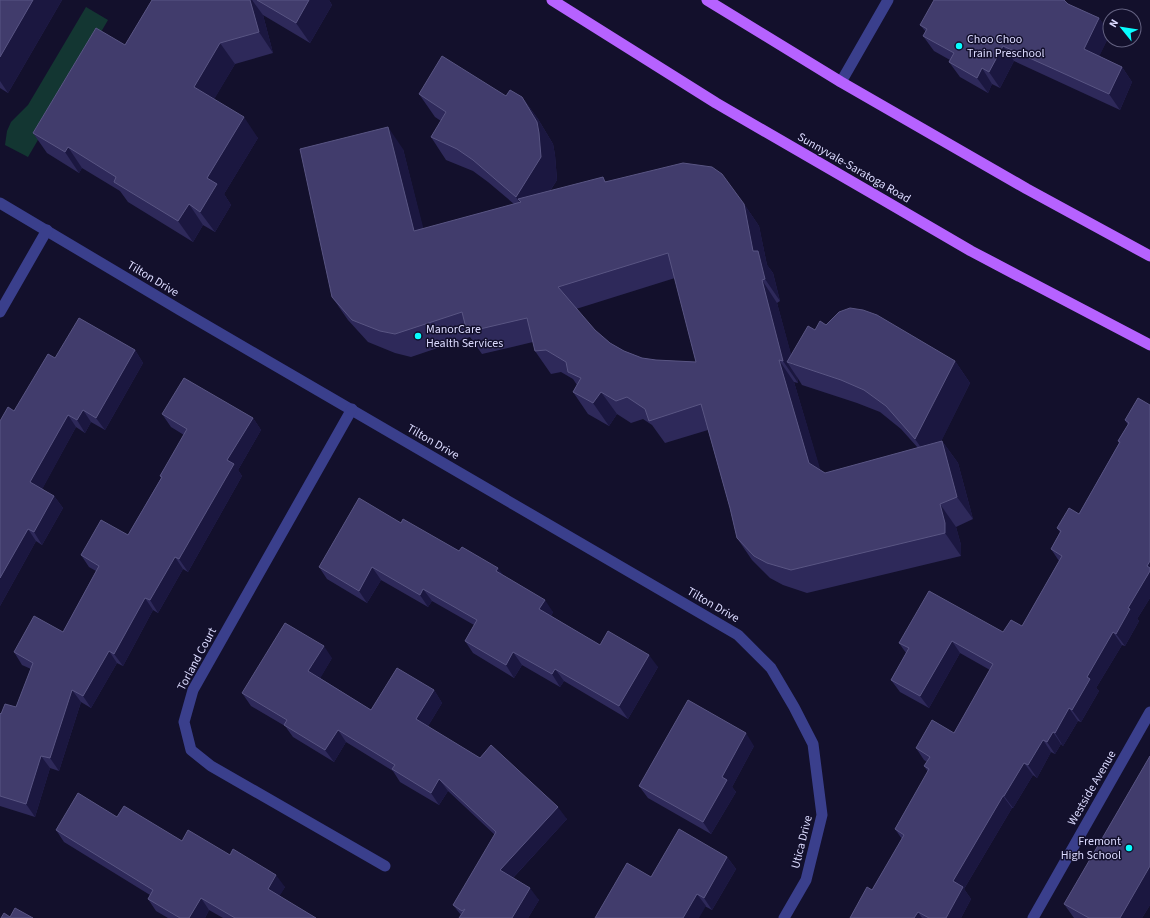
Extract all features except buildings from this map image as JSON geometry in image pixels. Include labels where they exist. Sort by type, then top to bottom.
[{"type":"main road","name":"Sunnyvale-Saratoga Road","points":[[552,0],[716,103],[971,251],[1150,345]]},
{"type":"main road","points":[[707,0],[841,82],[1150,256]]},
{"type":"street","points":[[841,82],[888,0]]},
{"type":"street","name":"Tilton Drive","points":[[0,203],[173,306],[738,635],[771,668],[794,707],[813,744]]},
{"type":"street","points":[[0,312],[47,230]]},
{"type":"street","name":"Torland Court","points":[[352,409],[193,690],[184,722],[191,750],[211,766],[385,866]]},
{"type":"street","name":"Westside Avenue","points":[[1033,918],[1150,712]]},
{"type":"street","name":"Utica Drive","points":[[784,918],[806,880],[822,815],[813,744]]},
{"type":"green space","points":[[86,7],[108,20],[28,157],[5,145],[7,131],[11,122],[28,105]]},
{"type":"place","name":"Choo Choo Train Preschool","points":[[959,46]]},
{"type":"place","name":"ManorCare Health Services","points":[[418,336]]},
{"type":"place","name":"Fremont High School","points":[[1129,848]]}]
